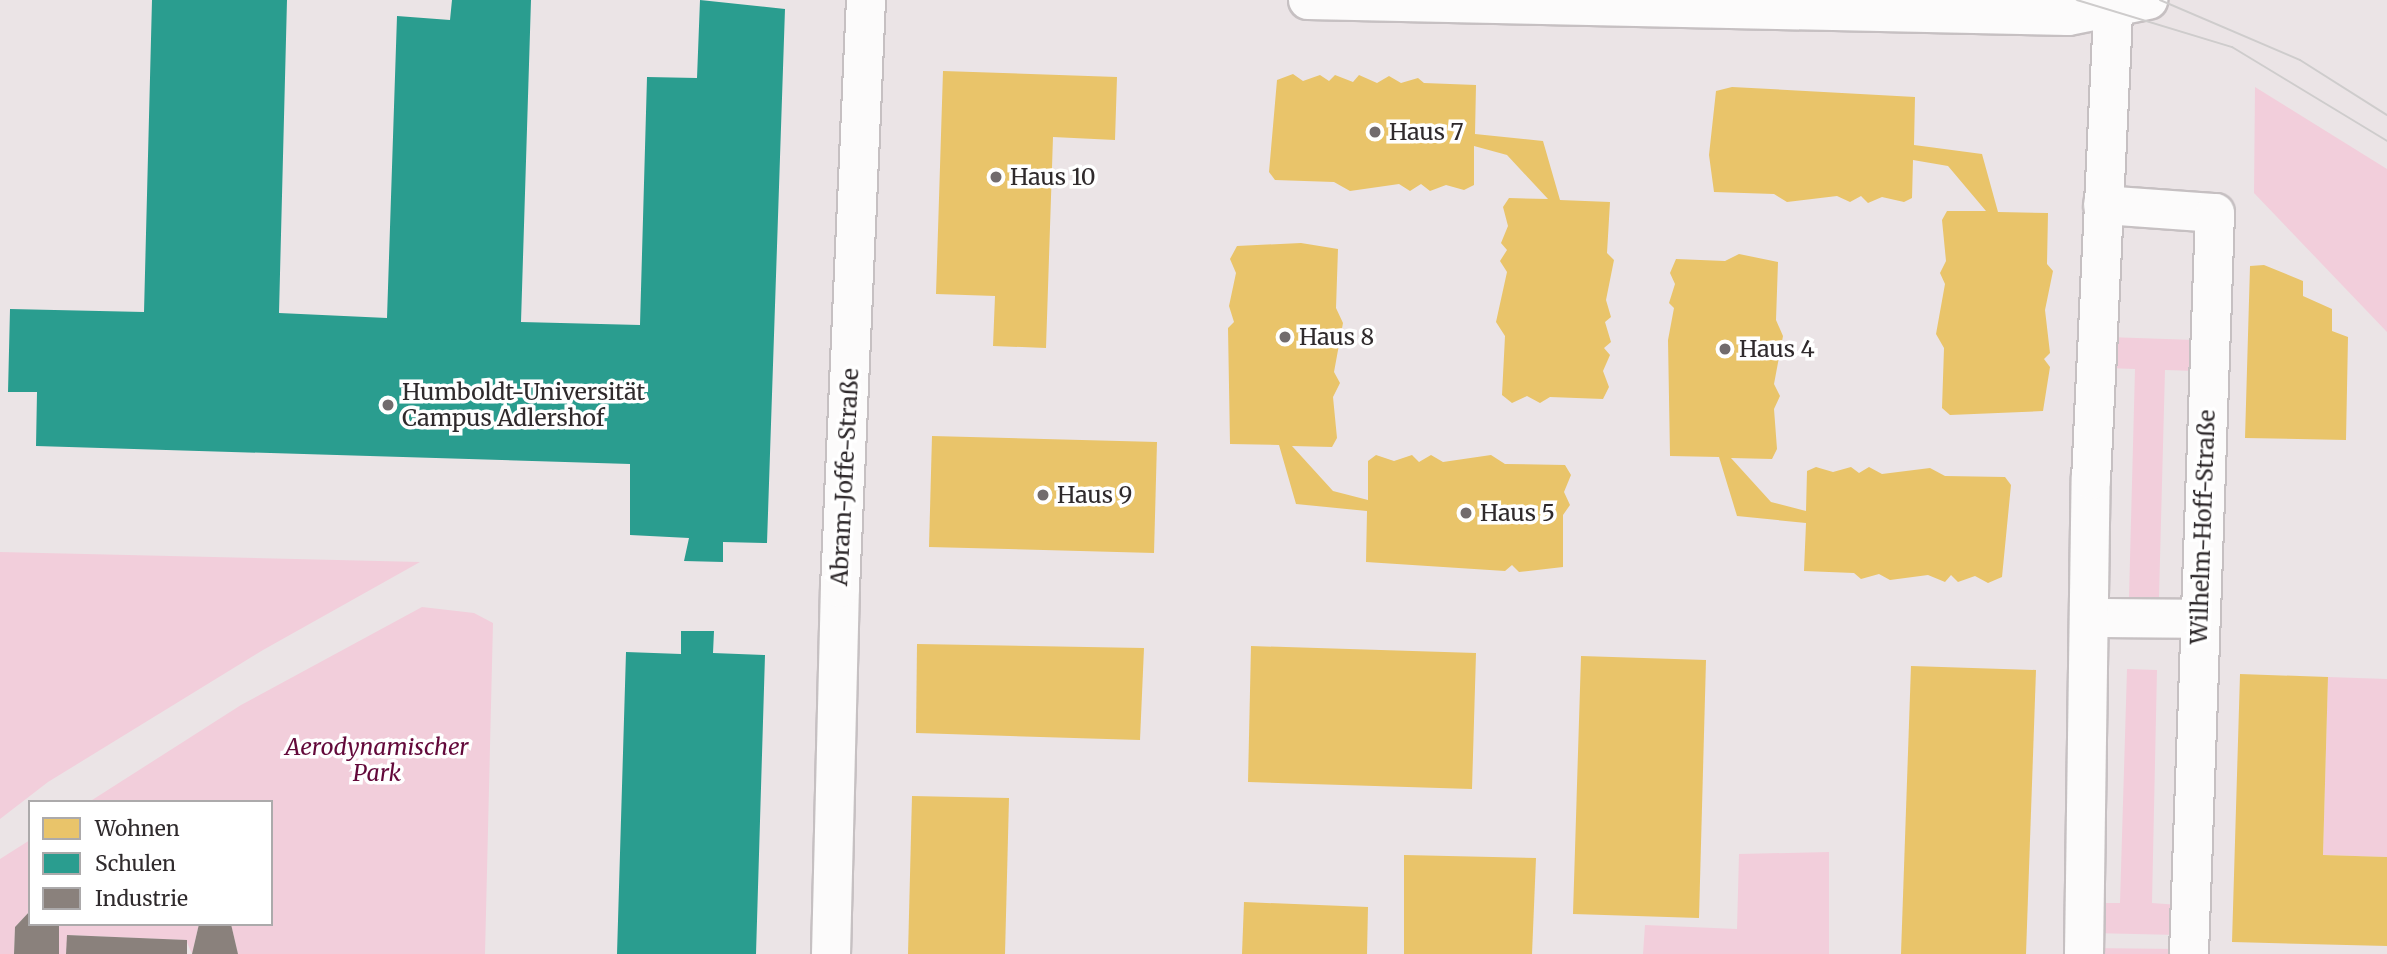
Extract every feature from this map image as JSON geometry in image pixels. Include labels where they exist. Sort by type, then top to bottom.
[{"type":"street","name":"Abram-Joffe-Straße","points":[[831,954],[840,588],[866,0]]},
{"type":"street","points":[[1308,0],[1732,14],[2068,16],[2125,4],[2103,205],[2084,954]]},
{"type":"street","name":"Wilhelm-Hoff-Straße","points":[[2103,205],[2216,213],[2189,954]]},
{"type":"street","points":[[2091,618],[2200,620]]},
{"type":"green space","points":[[2255,87],[2387,169],[2387,332],[2254,193]]},
{"type":"green space","points":[[2108,337],[2195,340],[2194,371],[2165,370],[2159,597],[2129,597],[2135,369],[2106,368]]},
{"type":"green space","points":[[0,552],[420,562],[263,650],[48,782],[0,819]]},
{"type":"green space","name":"Aerodynamischer Park","points":[[422,607],[474,613],[493,623],[485,954],[238,954],[231,926],[273,926],[273,800],[92,800],[241,705]]},
{"type":"green space","points":[[2127,669],[2157,670],[2152,903],[2179,905],[2178,935],[2091,933],[2092,903],[2120,903]]},
{"type":"green space","points":[[2328,677],[2387,679],[2387,857],[2323,855]]},
{"type":"green space","points":[[28,841],[28,913],[15,927],[14,954],[0,954],[0,859]]},
{"type":"green space","points":[[1829,852],[1829,954],[1643,954],[1645,925],[1737,929],[1739,854]]},
{"type":"green space","points":[[59,926],[199,926],[192,954],[186,940],[68,935],[66,954],[59,954]]},
{"type":"green space","points":[[2090,948],[2178,949],[2177,954],[2090,954]]},
{"type":"building: Wohnen","name":"Haus 10","points":[[943,71],[1117,77],[1115,140],[1053,137],[1046,348],[993,346],[995,296],[936,294]]},
{"type":"building: Wohnen","points":[[1293,74],[1303,81],[1320,75],[1329,81],[1335,75],[1353,82],[1359,75],[1377,83],[1389,76],[1401,83],[1418,78],[1424,83],[1476,85],[1475,134],[1543,141],[1560,200],[1610,202],[1607,253],[1614,260],[1606,300],[1611,317],[1605,322],[1611,342],[1604,348],[1610,355],[1603,371],[1609,387],[1603,399],[1550,397],[1540,403],[1527,396],[1512,403],[1502,395],[1505,336],[1496,322],[1507,272],[1500,261],[1507,250],[1501,243],[1508,226],[1503,207],[1509,198],[1548,199],[1507,155],[1474,146],[1474,185],[1464,190],[1446,185],[1430,191],[1421,184],[1410,191],[1399,184],[1350,191],[1334,182],[1275,180],[1269,172],[1277,80]]},
{"type":"building: Wohnen","points":[[1732,87],[1915,97],[1914,145],[1982,154],[1998,212],[2048,213],[2047,264],[2053,271],[2045,310],[2050,353],[2044,359],[2050,367],[2043,411],[1950,415],[1942,408],[1944,348],[1936,334],[1945,284],[1940,273],[1946,261],[1942,220],[1947,211],[1986,211],[1948,166],[1913,160],[1912,198],[1904,202],[1882,197],[1868,203],[1861,196],[1850,202],[1837,196],[1787,202],[1774,194],[1714,192],[1709,155],[1716,91]]},
{"type":"building: Wohnen","points":[[1301,243],[1338,249],[1336,308],[1343,323],[1334,372],[1340,383],[1333,397],[1337,438],[1332,447],[1292,446],[1333,491],[1368,500],[1368,461],[1376,455],[1394,461],[1412,455],[1419,462],[1431,455],[1443,462],[1491,455],[1505,464],[1565,465],[1571,475],[1564,492],[1570,505],[1563,515],[1563,567],[1519,572],[1512,565],[1505,571],[1366,562],[1367,511],[1296,504],[1279,445],[1230,444],[1228,328],[1234,322],[1229,306],[1236,273],[1230,259],[1237,246]]},
{"type":"building: Wohnen","points":[[1739,254],[1778,262],[1776,320],[1783,336],[1774,384],[1780,396],[1774,409],[1777,449],[1772,459],[1731,458],[1771,502],[1806,511],[1807,471],[1816,467],[1833,472],[1851,467],[1859,473],[1869,467],[1882,474],[1930,468],[1945,476],[2005,477],[2011,485],[2002,577],[1988,583],[1975,576],[1958,582],[1951,575],[1945,582],[1928,575],[1890,580],[1879,574],[1861,579],[1854,573],[1804,571],[1806,523],[1737,516],[1719,457],[1670,456],[1668,340],[1674,308],[1669,303],[1675,284],[1670,273],[1676,259],[1725,261]]},
{"type":"building: Wohnen","points":[[2264,265],[2303,281],[2303,296],[2332,309],[2332,331],[2348,337],[2346,440],[2245,438],[2250,266]]},
{"type":"building: Wohnen","name":"Haus 9","points":[[932,436],[1157,442],[1154,553],[929,547]]},
{"type":"building: Wohnen","points":[[917,644],[1144,648],[1140,740],[916,733]]},
{"type":"building: Wohnen","points":[[1251,646],[1476,653],[1472,789],[1248,782]]},
{"type":"building: Wohnen","points":[[1581,656],[1706,660],[1699,918],[1573,914]]},
{"type":"building: Wohnen","points":[[1911,666],[2036,670],[2026,954],[1901,954]]},
{"type":"building: Wohnen","points":[[2240,674],[2328,677],[2323,855],[2387,857],[2387,946],[2232,942]]},
{"type":"building: Wohnen","points":[[912,796],[1009,798],[1005,954],[908,954]]},
{"type":"building: Wohnen","points":[[1404,855],[1536,858],[1532,954],[1404,954]]},
{"type":"building: Wohnen","points":[[1244,902],[1368,907],[1367,954],[1242,954]]},
{"type":"building: Schulen","points":[[152,0],[287,0],[279,313],[387,318],[397,16],[450,20],[452,0],[531,0],[521,322],[640,325],[647,77],[697,78],[700,0],[785,9],[767,543],[723,542],[723,562],[684,561],[689,538],[630,535],[630,464],[36,446],[37,392],[8,392],[10,309],[144,312]]},
{"type":"building: Schulen","points":[[681,631],[714,631],[713,653],[765,655],[756,954],[617,954],[626,652],[681,654]]},
{"type":"building: Industrie","points":[[28,913],[28,926],[59,926],[59,954],[14,954],[15,927]]},
{"type":"building: Industrie","points":[[199,926],[231,926],[238,954],[192,954]]},
{"type":"building: Industrie","points":[[67,935],[187,940],[187,954],[66,954]]},
{"type":"tram line","points":[[2077,0],[2232,47],[2387,141]]},
{"type":"tram line","points":[[2160,0],[2300,60],[2387,115]]},
{"type":"place","name":"Haus 7","points":[[1375,132]]},
{"type":"place","name":"Haus 10","points":[[996,177]]},
{"type":"place","name":"Haus 8","points":[[1285,337]]},
{"type":"place","name":"Haus 4","points":[[1725,349]]},
{"type":"place","name":"Humboldt-Universität Campus Adlershof","points":[[388,405]]},
{"type":"place","name":"Haus 9","points":[[1043,495]]},
{"type":"place","name":"Haus 5","points":[[1466,513]]}]
